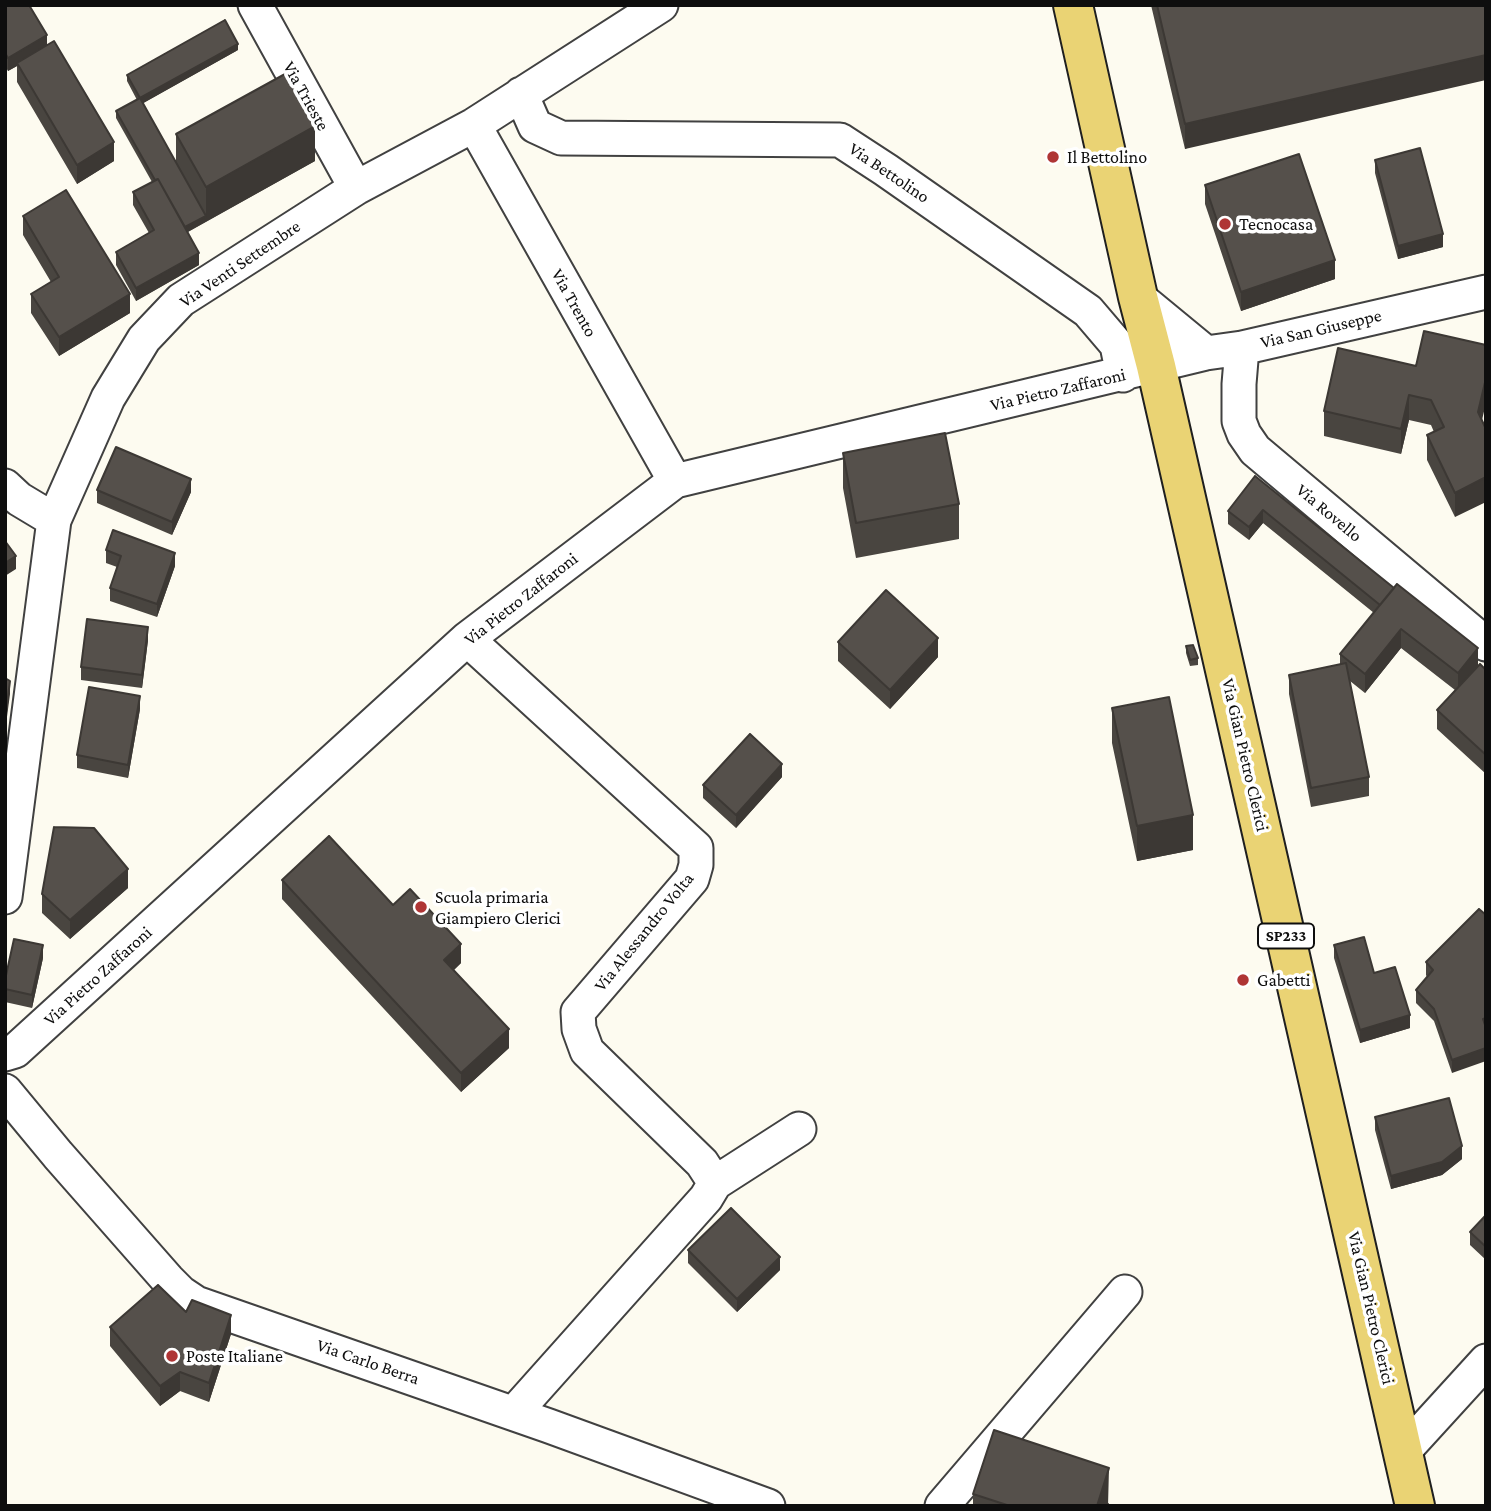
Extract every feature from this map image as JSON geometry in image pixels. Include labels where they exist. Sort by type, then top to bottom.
[{"type":"main road","name":"Via Gian Pietro Clerici","points":[[1073,5],[1138,297],[1140,370],[1415,1506]]},
{"type":"street","name":"Via Trieste","points":[[255,5],[356,187]]},
{"type":"street","name":"Via Venti Settembre","points":[[5,897],[54,520],[108,398],[144,339],[181,300],[356,187],[474,125],[661,5]]},
{"type":"street","points":[[521,94],[535,126],[561,138]]},
{"type":"street","name":"Via Trento","points":[[474,125],[675,481]]},
{"type":"street","name":"Via Bettolino","points":[[495,161],[536,140],[561,138],[840,140],[1088,311],[1140,370]]},
{"type":"street","name":"Via San Giuseppe","points":[[1140,370],[1486,292]]},
{"type":"street","points":[[1138,297],[1206,354]]},
{"type":"street","name":"Via Rovello","points":[[1242,348],[1239,421],[1255,450],[1486,645]]},
{"type":"street","name":"Via Pietro Zaffaroni","points":[[5,1055],[25,1042],[467,639],[675,481],[1140,370]]},
{"type":"street","points":[[5,486],[19,499],[54,520]]},
{"type":"street","name":"Via Alessandro Volta","points":[[467,639],[695,848],[696,865],[692,879],[578,1012],[579,1029],[587,1051],[702,1163],[715,1183]]},
{"type":"street","name":"Via Carlo Berra","points":[[5,1091],[169,1280],[181,1293],[196,1303],[514,1413],[768,1506]]},
{"type":"street","points":[[514,1413],[706,1198],[715,1183],[799,1129]]},
{"type":"street","points":[[942,1506],[1125,1292]]},
{"type":"street","points":[[1403,1452],[1486,1361]]},
{"type":"building","points":[[5,5],[29,5],[47,35],[8,58],[5,53]]},
{"type":"building","points":[[1157,5],[1486,5],[1486,55],[1185,124]]},
{"type":"building","points":[[225,20],[238,44],[140,98],[127,75]]},
{"type":"building","points":[[54,41],[114,142],[77,165],[17,63]]},
{"type":"building","points":[[285,74],[315,126],[206,187],[176,134]]},
{"type":"building","points":[[140,98],[206,216],[185,227],[116,111]]},
{"type":"building","points":[[1420,148],[1443,234],[1398,246],[1375,160]]},
{"type":"building","points":[[1299,154],[1335,260],[1241,292],[1205,185]]},
{"type":"building","points":[[158,179],[199,253],[136,288],[116,252],[154,230],[133,192]]},
{"type":"building","points":[[66,190],[130,294],[59,337],[31,294],[59,277],[23,216]]},
{"type":"building","points":[[1424,331],[1486,345],[1486,378],[1478,412],[1486,429],[1486,477],[1455,493],[1427,435],[1444,427],[1431,400],[1409,395],[1401,429],[1324,411],[1338,348],[1416,366]]},
{"type":"building","points":[[945,433],[959,504],[856,523],[843,453]]},
{"type":"building","points":[[116,447],[191,479],[172,522],[97,490]]},
{"type":"building","points":[[1255,476],[1394,588],[1380,605],[1263,510],[1249,527],[1228,511]]},
{"type":"building","points":[[113,530],[175,553],[157,604],[110,588],[121,556],[106,550]]},
{"type":"building","points":[[5,541],[16,556],[5,563]]},
{"type":"building","points":[[1397,584],[1478,648],[1458,673],[1401,629],[1365,674],[1340,654]]},
{"type":"building","points":[[886,590],[938,638],[890,690],[838,642]]},
{"type":"building","points":[[87,619],[148,627],[142,675],[81,667]]},
{"type":"building","points":[[1193,645],[1198,658],[1190,660],[1186,646]]},
{"type":"building","points":[[1346,663],[1369,777],[1311,788],[1289,675]]},
{"type":"building","points":[[1480,664],[1486,670],[1486,755],[1437,710]]},
{"type":"building","points":[[5,678],[10,681],[5,720]]},
{"type":"building","points":[[89,687],[140,696],[128,765],[77,755]]},
{"type":"building","points":[[1169,697],[1193,815],[1137,826],[1112,708]]},
{"type":"building","points":[[750,734],[782,764],[736,815],[703,785]]},
{"type":"building","points":[[54,827],[94,828],[128,869],[70,920],[42,894]]},
{"type":"building","points":[[329,836],[393,905],[410,889],[461,944],[444,960],[509,1029],[461,1073],[282,880]]},
{"type":"building","points":[[1479,909],[1486,915],[1486,1018],[1483,1019],[1486,1048],[1452,1060],[1434,1009],[1416,990],[1433,970],[1426,962]]},
{"type":"building","points":[[1364,937],[1374,973],[1395,967],[1410,1015],[1360,1030],[1334,945]]},
{"type":"building","points":[[14,939],[43,945],[32,995],[5,989]]},
{"type":"building","points":[[1449,1098],[1462,1146],[1442,1162],[1391,1176],[1375,1117]]},
{"type":"building","points":[[731,1208],[780,1257],[737,1299],[688,1250]]},
{"type":"building","points":[[1486,1215],[1486,1247],[1470,1232]]},
{"type":"building","points":[[158,1285],[186,1312],[192,1300],[231,1315],[209,1383],[180,1372],[160,1386],[110,1327]]},
{"type":"building","points":[[994,1430],[1109,1468],[1097,1506],[1010,1506],[973,1494]]},
{"type":"place","name":"Il Bettolino","points":[[1053,157]]},
{"type":"place","name":"Tecnocasa","points":[[1225,224]]},
{"type":"place","name":"Scuola primaria Giampiero Clerici","points":[[421,907]]},
{"type":"place","name":"Gabetti","points":[[1243,980]]},
{"type":"place","name":"Poste Italiane","points":[[172,1356]]}]
